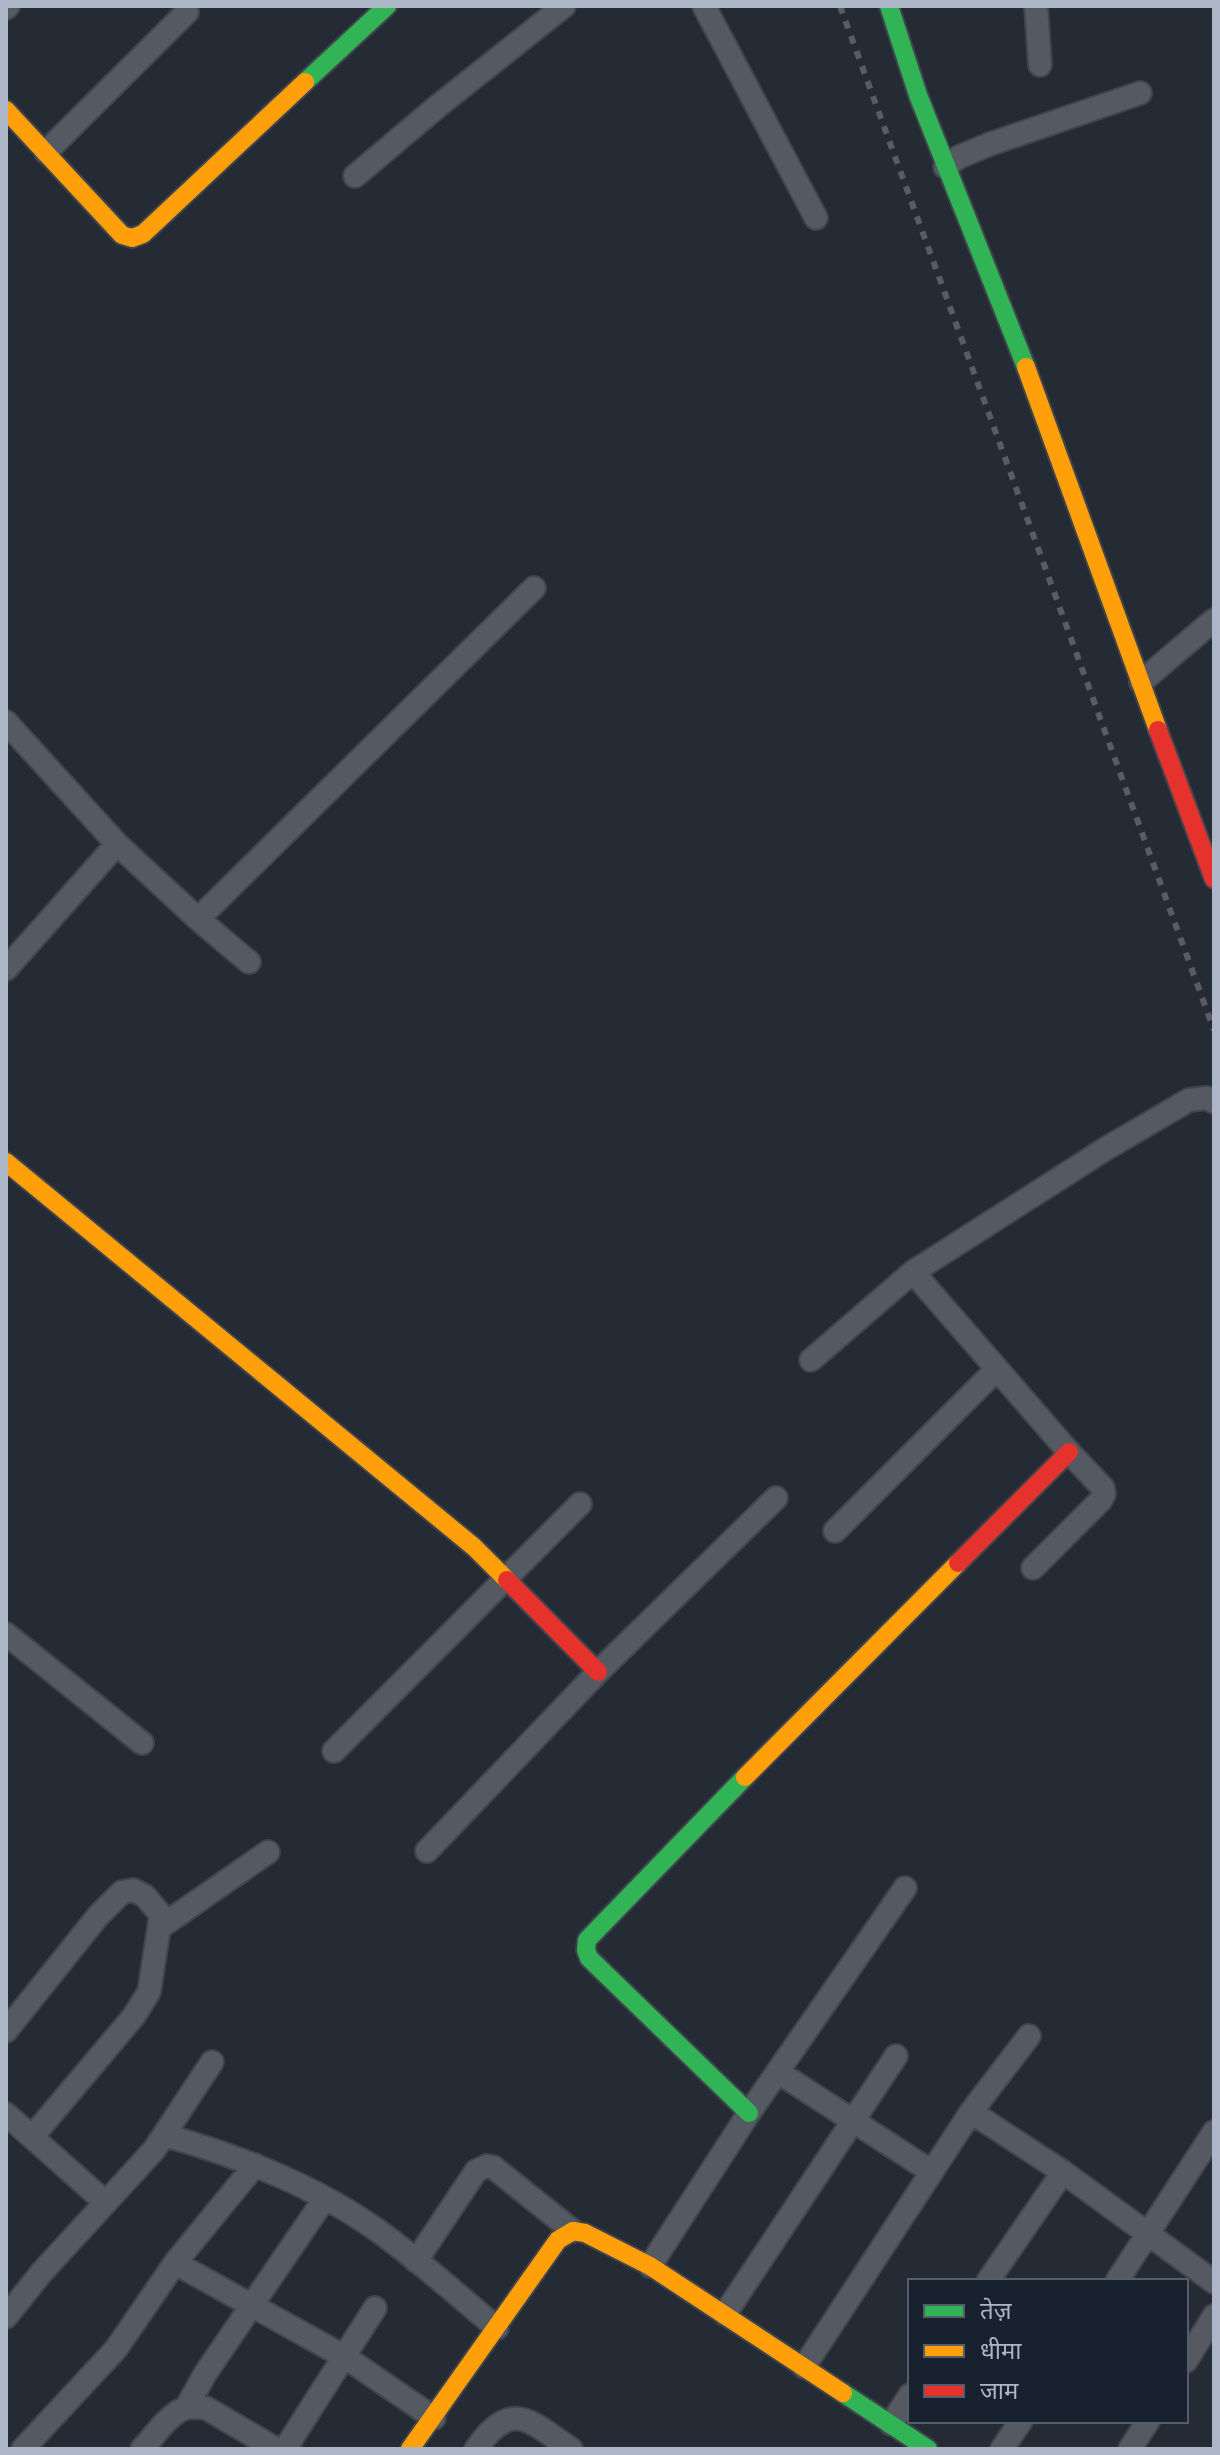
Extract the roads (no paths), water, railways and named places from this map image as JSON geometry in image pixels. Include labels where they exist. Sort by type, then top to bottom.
[{"type":"street","points":[[6,110],[122,235],[132,238],[143,234],[387,6]]},
{"type":"street","points":[[355,176],[564,6]]},
{"type":"street","points":[[704,6],[816,218]]},
{"type":"street","points":[[889,6],[918,95],[1041,404],[1082,525],[1214,879]]},
{"type":"street","points":[[1036,6],[1040,65]]},
{"type":"street","points":[[46,152],[187,12]]},
{"type":"street","points":[[945,167],[959,157],[990,144],[1140,93]]},
{"type":"street","points":[[198,919],[534,588]]},
{"type":"street","points":[[1141,682],[1214,620]]},
{"type":"street","points":[[6,722],[117,844],[249,962]]},
{"type":"street","points":[[6,969],[117,844]]},
{"type":"street","points":[[811,1360],[913,1272],[1107,1148],[1189,1100],[1207,1098],[1214,1102]]},
{"type":"street","points":[[6,1162],[474,1547],[598,1672]]},
{"type":"street","points":[[913,1272],[1103,1488],[1104,1494],[1033,1568]]},
{"type":"street","points":[[835,1531],[997,1369]]},
{"type":"street","points":[[749,2113],[589,1958],[587,1940],[813,1706],[1069,1452]]},
{"type":"street","points":[[427,1851],[598,1672],[776,1498]]},
{"type":"street","points":[[334,1751],[580,1504]]},
{"type":"street","points":[[6,1634],[142,1743]]},
{"type":"street","points":[[159,1928],[268,1852]]},
{"type":"street","points":[[650,2266],[749,2113],[905,1888]]},
{"type":"street","points":[[6,2031],[98,1916],[122,1892],[133,1890],[145,1896],[161,1915],[153,1978],[141,2004],[32,2137]]},
{"type":"street","points":[[804,2367],[971,2112],[1029,2036]]},
{"type":"street","points":[[725,2314],[896,2056]]},
{"type":"street","points":[[6,2317],[42,2272],[154,2150],[212,2062]]},
{"type":"street","points":[[778,2072],[932,2172]]},
{"type":"street","points":[[971,2112],[1063,2172],[1214,2282]]},
{"type":"street","points":[[6,2114],[105,2202]]},
{"type":"street","points":[[1118,2279],[1214,2132]]},
{"type":"street","points":[[164,2135],[222,2152],[325,2198],[376,2230],[497,2328]]},
{"type":"street","points":[[23,2449],[116,2349],[175,2263],[255,2165]]},
{"type":"street","points":[[416,2261],[476,2171],[493,2167],[573,2231],[585,2233],[650,2266],[928,2449]]},
{"type":"street","points":[[989,2279],[1063,2172]]},
{"type":"street","points":[[142,2449],[186,2408],[205,2374],[325,2198]]},
{"type":"street","points":[[410,2449],[558,2240],[573,2231]]},
{"type":"street","points":[[175,2263],[345,2357],[434,2418]]},
{"type":"street","points":[[285,2449],[375,2308]]},
{"type":"street","points":[[1188,2358],[1214,2316]]},
{"type":"street","points":[[891,2424],[908,2398]]},
{"type":"street","points":[[186,2408],[206,2408],[276,2449]]},
{"type":"street","points":[[476,2449],[495,2425],[514,2419],[535,2424],[571,2449]]},
{"type":"street","points":[[1002,2449],[1020,2423]]},
{"type":"street","points":[[1130,2449],[1147,2423]]},
{"type":"railway","points":[[840,6],[1214,1030]]}]
